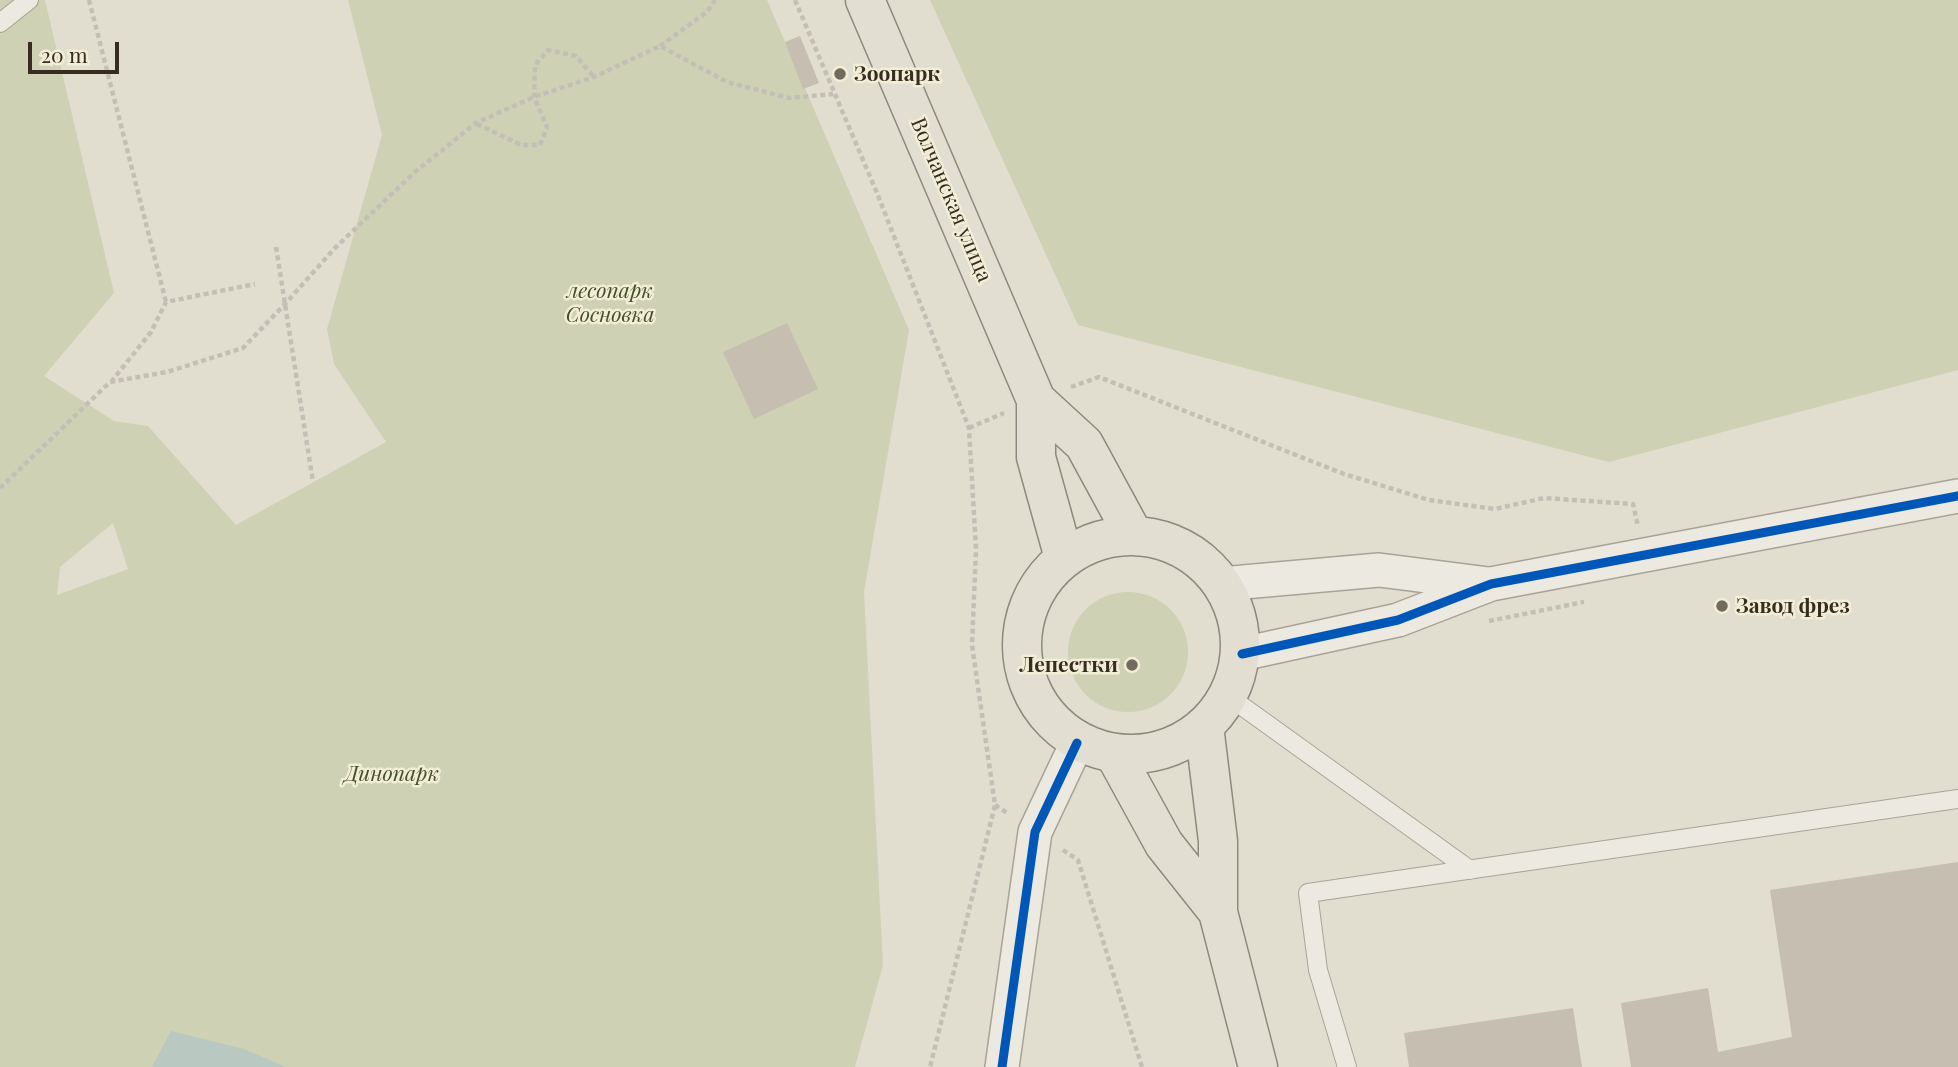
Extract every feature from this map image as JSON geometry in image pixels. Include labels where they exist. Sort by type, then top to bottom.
[{"type":"main road","name":"Волчанская улица","points":[[865,0],[1036,400],[1036,457],[1064,558]]},
{"type":"main road","name":"Волчанская улица","points":[[1036,400],[1084,444],[1134,536]]},
{"type":"main road","points":[[1134,536],[1167,542],[1199,559],[1222,584],[1237,617],[1242,654],[1228,696],[1204,726],[1179,743],[1151,753],[1114,753],[1077,743],[1051,719],[1030,689],[1021,654],[1025,618],[1039,584],[1064,558],[1097,541],[1134,536]]},
{"type":"main road","points":[[1204,726],[1219,841],[1218,912],[1258,1067]]},
{"type":"main road","points":[[1114,753],[1164,844],[1218,912]]},
{"type":"street","points":[[1242,654],[1398,620],[1491,584],[1958,496]]},
{"type":"street","points":[[1222,584],[1379,570],[1491,584]]},
{"type":"street","points":[[1002,1067],[1035,832],[1077,743]]},
{"type":"lane","points":[[0,23],[29,0]]},
{"type":"lane","points":[[1228,696],[1470,870]]},
{"type":"lane","points":[[1347,1067],[1318,970],[1308,893],[1958,799]]},
{"type":"path","points":[[0,488],[110,382],[151,332],[166,302],[89,0]]},
{"type":"path","points":[[110,382],[167,372],[243,348],[335,248],[415,172],[476,123],[534,97],[594,77],[660,46],[707,12],[715,0]]},
{"type":"path","points":[[795,0],[877,194],[969,428],[976,548],[972,645],[995,805],[930,1067]]},
{"type":"path","points":[[660,46],[727,82],[789,98],[833,94]]},
{"type":"path","points":[[476,123],[521,145],[540,145],[547,127],[534,97],[535,65],[548,50],[576,55],[594,77]]},
{"type":"path","points":[[276,247],[313,482]]},
{"type":"path","points":[[166,302],[255,284]]},
{"type":"path","points":[[969,428],[1099,377],[1344,474],[1429,500],[1495,509],[1544,498],[1633,504],[1644,555]]},
{"type":"path","points":[[995,805],[1078,860],[1142,1067]]},
{"type":"green space","name":"лесопарк Сосновка","points":[[0,0],[45,0],[114,293],[44,376],[114,421],[148,426],[236,525],[386,442],[334,364],[327,329],[382,135],[348,0],[767,0],[909,330],[864,592],[883,965],[855,1067],[0,1067]],"holes":[[[113,523],[128,569],[57,595],[60,567]]]},
{"type":"green space","points":[[930,0],[1958,0],[1958,370],[1609,462],[1078,325]]},
{"type":"green space","points":[[1128,592],[1151,597],[1170,610],[1183,629],[1188,652],[1183,675],[1170,694],[1151,707],[1128,712],[1105,707],[1086,694],[1073,675],[1068,652],[1073,629],[1086,610],[1105,597]]},
{"type":"shaded area","points":[[171,1031],[244,1049],[286,1067],[152,1067]]},
{"type":"building","points":[[800,36],[819,83],[803,89],[785,42]]},
{"type":"building","points":[[787,323],[818,389],[754,419],[723,352]]},
{"type":"building","points":[[1958,862],[1958,1067],[1631,1067],[1621,1003],[1708,988],[1718,1052],[1792,1037],[1770,890]]},
{"type":"building","points":[[1573,1008],[1582,1067],[1409,1067],[1404,1033]]},
{"type":"cycle path","points":[[1242,654],[1398,620],[1491,584],[1958,496]]},
{"type":"cycle path","points":[[1002,1067],[1035,832],[1077,743]]},
{"type":"place","name":"Зоопарк","points":[[840,74]]},
{"type":"place","name":"Завод фрез","points":[[1722,606]]},
{"type":"place","name":"Лепестки","points":[[1132,665]]},
{"type":"park label","name":"Динопарк","points":[[392,774]]}]
